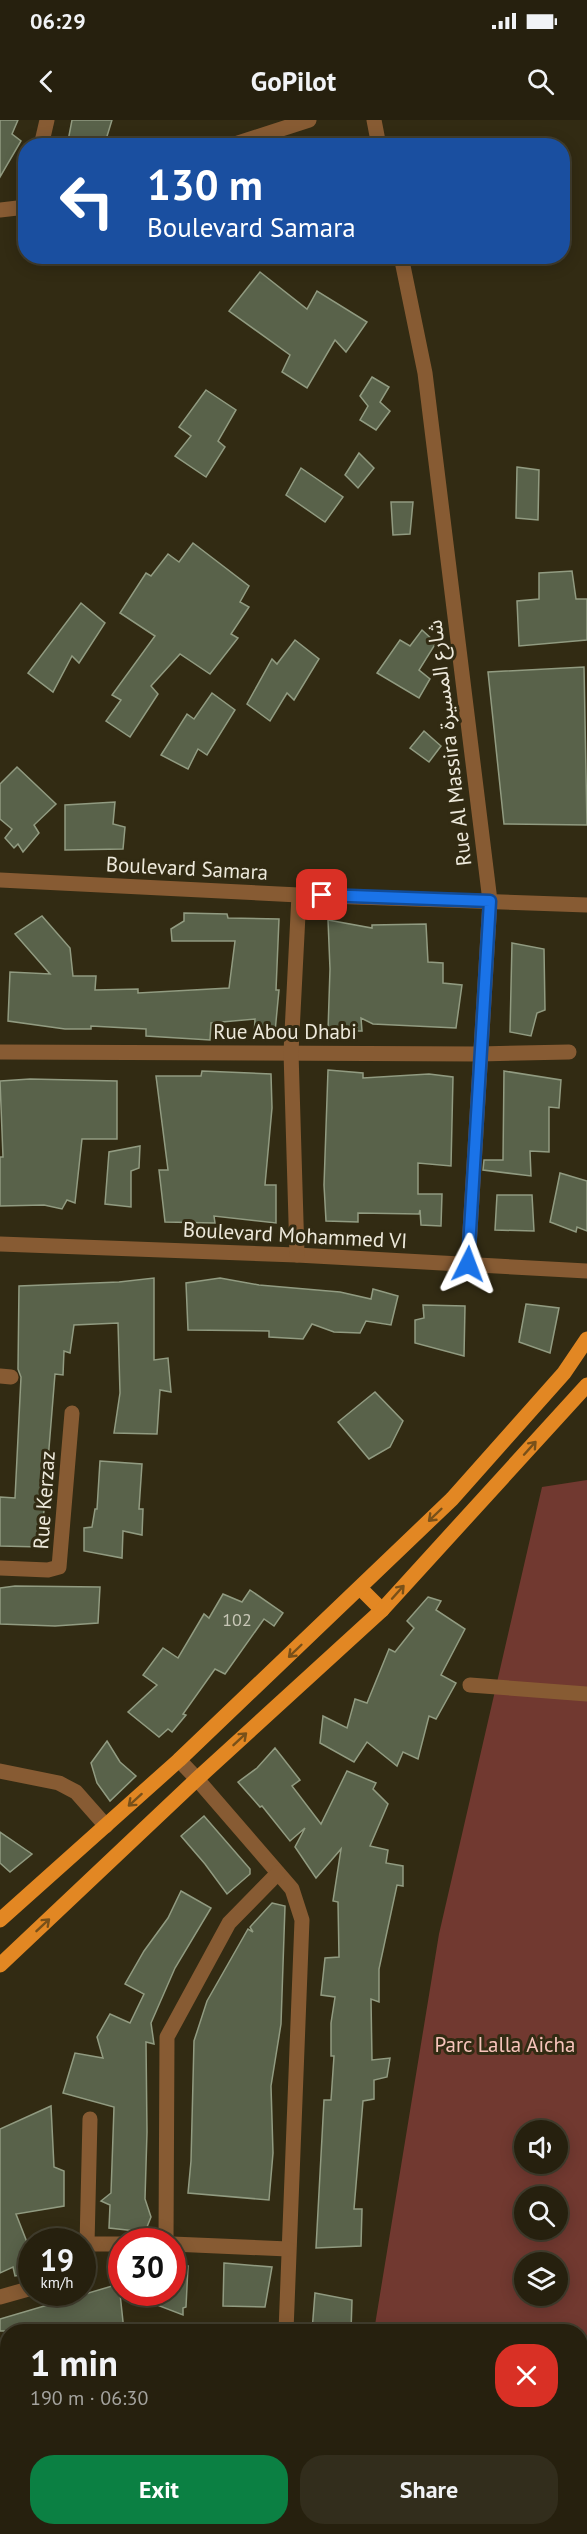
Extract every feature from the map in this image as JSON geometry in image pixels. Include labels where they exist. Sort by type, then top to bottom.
[{"type":"main road","points":[[0,1920],[6,1906],[106,1826],[179,1760],[452,1499],[564,1373],[587,1339]]},
{"type":"main road","points":[[0,1965],[197,1779],[382,1610],[587,1385]]},
{"type":"main road","points":[[452,1499],[468,1515]]},
{"type":"main road","points":[[360,1588],[382,1610]]},
{"type":"street","points":[[43,138],[47,120]]},
{"type":"street","points":[[254,138],[309,120]]},
{"type":"street","points":[[374,120],[377,138]]},
{"type":"street","points":[[0,210],[18,208]]},
{"type":"street","name":"Rue Al Massira شارع المسيرة","points":[[402,264],[425,373],[490,901],[468,1264]]},
{"type":"street","name":"Boulevard Samara","points":[[0,880],[299,895],[587,905]]},
{"type":"street","points":[[297,1255],[291,1052],[299,895]]},
{"type":"street","name":"Rue Abou Dhabi","points":[[0,1052],[479,1054],[569,1052]]},
{"type":"street","name":"Boulevard Mohammed VI","points":[[0,1244],[297,1255],[587,1271]]},
{"type":"street","name":"Rue Kerzaz","points":[[0,1568],[48,1570],[59,1567],[72,1413]]},
{"type":"street","points":[[470,1685],[587,1694]]},
{"type":"street","points":[[179,1760],[292,1890],[302,1920],[286,2324]]},
{"type":"street","points":[[0,1771],[59,1783],[76,1792],[106,1826]]},
{"type":"street","points":[[166,2228],[167,2037],[229,1923],[278,1873]]},
{"type":"street","points":[[87,2228],[90,2119]]},
{"type":"street","points":[[186,2245],[288,2249]]},
{"type":"street","points":[[0,2296],[18,2292]]},
{"type":"green space","name":"Parc Lalla Aicha","points":[[587,1480],[587,2324],[375,2324],[439,1934],[542,1487]]},
{"type":"building","points":[[0,120],[18,120],[12,134],[18,139],[18,146],[0,177]]},
{"type":"building","points":[[72,120],[112,120],[106,138],[69,138]]},
{"type":"building","points":[[260,272],[307,309],[317,291],[367,322],[346,352],[335,340],[307,388],[282,372],[290,355],[229,311]]},
{"type":"building","points":[[372,377],[389,387],[380,402],[390,411],[376,430],[360,420],[368,406],[360,396]]},
{"type":"building","points":[[206,390],[236,410],[218,441],[225,447],[206,477],[175,456],[191,436],[179,427]]},
{"type":"building","points":[[359,453],[374,468],[358,488],[345,475]]},
{"type":"building","points":[[517,467],[539,470],[538,520],[516,518]]},
{"type":"building","points":[[301,468],[343,497],[325,522],[286,495]]},
{"type":"building","points":[[391,502],[413,502],[410,534],[393,535]]},
{"type":"building","points":[[193,543],[249,586],[240,602],[249,607],[231,634],[238,638],[210,674],[180,654],[151,686],[158,694],[130,737],[106,721],[121,700],[112,695],[155,636],[120,613],[146,573],[151,576],[168,554],[179,562]]},
{"type":"building","points":[[572,571],[576,599],[587,599],[587,640],[519,646],[517,601],[539,599],[539,573]]},
{"type":"building","points":[[81,603],[105,623],[79,663],[72,656],[53,692],[28,673]]},
{"type":"building","points":[[422,630],[436,643],[419,670],[430,679],[419,698],[377,673],[400,640],[410,646]]},
{"type":"building","points":[[295,640],[319,659],[294,700],[287,693],[270,721],[247,704],[272,659],[277,664]]},
{"type":"building","points":[[584,667],[587,825],[504,824],[488,672]]},
{"type":"building","points":[[212,693],[235,710],[207,755],[198,749],[188,769],[161,755],[187,714],[194,719]]},
{"type":"building","points":[[424,731],[441,746],[429,762],[410,748]]},
{"type":"building","points":[[17,767],[56,804],[34,825],[39,833],[23,852],[18,844],[14,848],[5,838],[12,829],[0,819],[0,784]]},
{"type":"building","points":[[115,802],[113,824],[125,827],[123,849],[65,850],[65,805]]},
{"type":"building","points":[[184,913],[227,914],[228,918],[279,919],[276,990],[279,990],[275,1032],[254,1036],[255,1019],[211,1023],[210,1040],[146,1036],[146,1029],[91,1026],[91,1029],[65,1029],[8,1021],[10,972],[50,974],[15,934],[42,916],[70,948],[73,976],[96,976],[95,990],[138,989],[138,993],[229,988],[235,941],[172,941],[171,929],[184,921]]},
{"type":"building","points":[[328,920],[372,928],[372,925],[426,924],[428,962],[443,963],[443,983],[462,985],[456,1028],[373,1024],[361,1018],[362,1031],[328,1031],[330,969]]},
{"type":"building","points":[[512,943],[544,949],[545,1010],[537,1013],[531,1036],[510,1032]]},
{"type":"building","points":[[328,1070],[363,1073],[363,1078],[429,1074],[453,1077],[451,1166],[418,1163],[418,1194],[442,1194],[441,1226],[421,1225],[420,1210],[419,1214],[358,1213],[358,1222],[326,1221],[324,1185]]},
{"type":"building","points":[[202,1071],[271,1074],[272,1108],[265,1185],[276,1185],[276,1223],[214,1216],[215,1223],[165,1222],[159,1170],[168,1170],[156,1076],[201,1076]]},
{"type":"building","points":[[504,1071],[561,1080],[559,1108],[549,1107],[549,1152],[530,1151],[531,1176],[483,1170],[484,1160],[503,1160]]},
{"type":"building","points":[[30,1079],[117,1081],[117,1139],[82,1139],[75,1203],[67,1200],[62,1209],[44,1205],[0,1206],[0,1157],[3,1157],[0,1081]]},
{"type":"building","points":[[140,1146],[139,1168],[131,1171],[131,1207],[105,1204],[109,1152]]},
{"type":"building","points":[[560,1173],[587,1181],[587,1231],[577,1227],[576,1232],[550,1222]]},
{"type":"building","points":[[497,1195],[532,1195],[534,1231],[495,1230]]},
{"type":"building","points":[[154,1278],[154,1360],[168,1358],[171,1392],[160,1390],[157,1434],[114,1433],[120,1393],[118,1323],[74,1325],[70,1353],[64,1351],[63,1375],[55,1374],[41,1547],[0,1546],[0,1497],[15,1498],[21,1377],[18,1369],[19,1286],[119,1282]]},
{"type":"building","points":[[220,1278],[259,1285],[340,1292],[371,1299],[373,1289],[398,1296],[391,1325],[366,1321],[360,1333],[334,1332],[312,1324],[303,1339],[269,1337],[269,1331],[188,1330],[186,1283]]},
{"type":"building","points":[[526,1304],[559,1308],[550,1353],[519,1342]]},
{"type":"building","points":[[423,1305],[465,1306],[464,1356],[415,1343],[415,1320],[424,1318]]},
{"type":"building","points":[[375,1392],[403,1421],[390,1447],[369,1459],[338,1422]]},
{"type":"building","points":[[100,1461],[142,1464],[139,1509],[143,1509],[142,1535],[123,1531],[122,1558],[84,1551],[84,1528],[92,1527],[95,1509],[97,1509]]},
{"type":"building","points":[[15,1586],[100,1587],[98,1623],[55,1626],[0,1624],[0,1588]]},
{"type":"building","points":[[250,1590],[283,1613],[274,1626],[264,1619],[225,1674],[215,1669],[183,1714],[186,1715],[172,1732],[168,1729],[159,1737],[128,1712],[157,1685],[143,1675],[163,1648],[178,1658],[204,1614],[209,1618],[223,1594],[242,1602]]},
{"type":"building","points":[[428,1597],[441,1601],[436,1610],[465,1629],[441,1675],[456,1683],[436,1719],[429,1716],[418,1759],[403,1752],[397,1766],[367,1742],[354,1762],[320,1743],[323,1716],[347,1728],[355,1699],[367,1703],[389,1649],[395,1652],[414,1628],[407,1621]]},
{"type":"building","points":[[107,1741],[120,1762],[136,1776],[110,1801],[97,1783],[91,1763]]},
{"type":"building","points":[[275,1748],[300,1780],[292,1786],[321,1824],[347,1771],[376,1783],[373,1789],[388,1804],[370,1846],[388,1850],[386,1863],[403,1866],[403,1886],[397,1885],[379,1969],[379,2002],[371,1999],[372,2060],[390,2058],[387,2077],[374,2080],[374,2099],[363,2101],[354,2209],[362,2209],[361,2246],[316,2248],[324,2100],[331,2100],[334,2056],[331,2056],[331,2023],[335,1997],[321,1995],[325,1958],[339,1957],[338,1902],[333,1901],[341,1849],[316,1878],[295,1847],[305,1828],[290,1841],[262,1806],[260,1807],[238,1782],[257,1768]]},
{"type":"building","points":[[204,1816],[250,1869],[250,1874],[227,1894],[181,1836]]},
{"type":"building","points":[[0,1832],[32,1854],[10,1872],[0,1863]]},
{"type":"building","points":[[181,1891],[211,1908],[175,1968],[151,2023],[154,2044],[146,2042],[145,2199],[151,2217],[147,2228],[109,2228],[110,2205],[101,2201],[111,2193],[114,2107],[63,2093],[75,2053],[103,2058],[97,2037],[110,2014],[130,2023],[144,1994],[125,1984],[144,1951],[168,1918]]},
{"type":"building","points":[[272,1903],[285,1906],[281,2024],[271,2086],[273,2153],[269,2200],[188,2193],[194,2041],[207,2001],[248,1929],[253,1932],[250,1927]]},
{"type":"building","points":[[51,2106],[54,2167],[64,2171],[64,2206],[16,2214],[21,2228],[18,2228],[18,2275],[15,2276],[13,2267],[0,2273],[0,2129]]},
{"type":"building","points":[[224,2263],[272,2267],[265,2307],[223,2306]]},
{"type":"building","points":[[186,2266],[188,2266],[186,2307],[183,2308],[183,2315],[160,2306],[186,2306]]},
{"type":"building","points":[[108,2287],[108,2306],[121,2306],[123,2324],[0,2324],[0,2319],[44,2306],[96,2306],[96,2291]]},
{"type":"building","points":[[315,2293],[352,2300],[351,2324],[313,2324]]},
{"type":"route","points":[[322,895],[490,901],[468,1264]]}]
